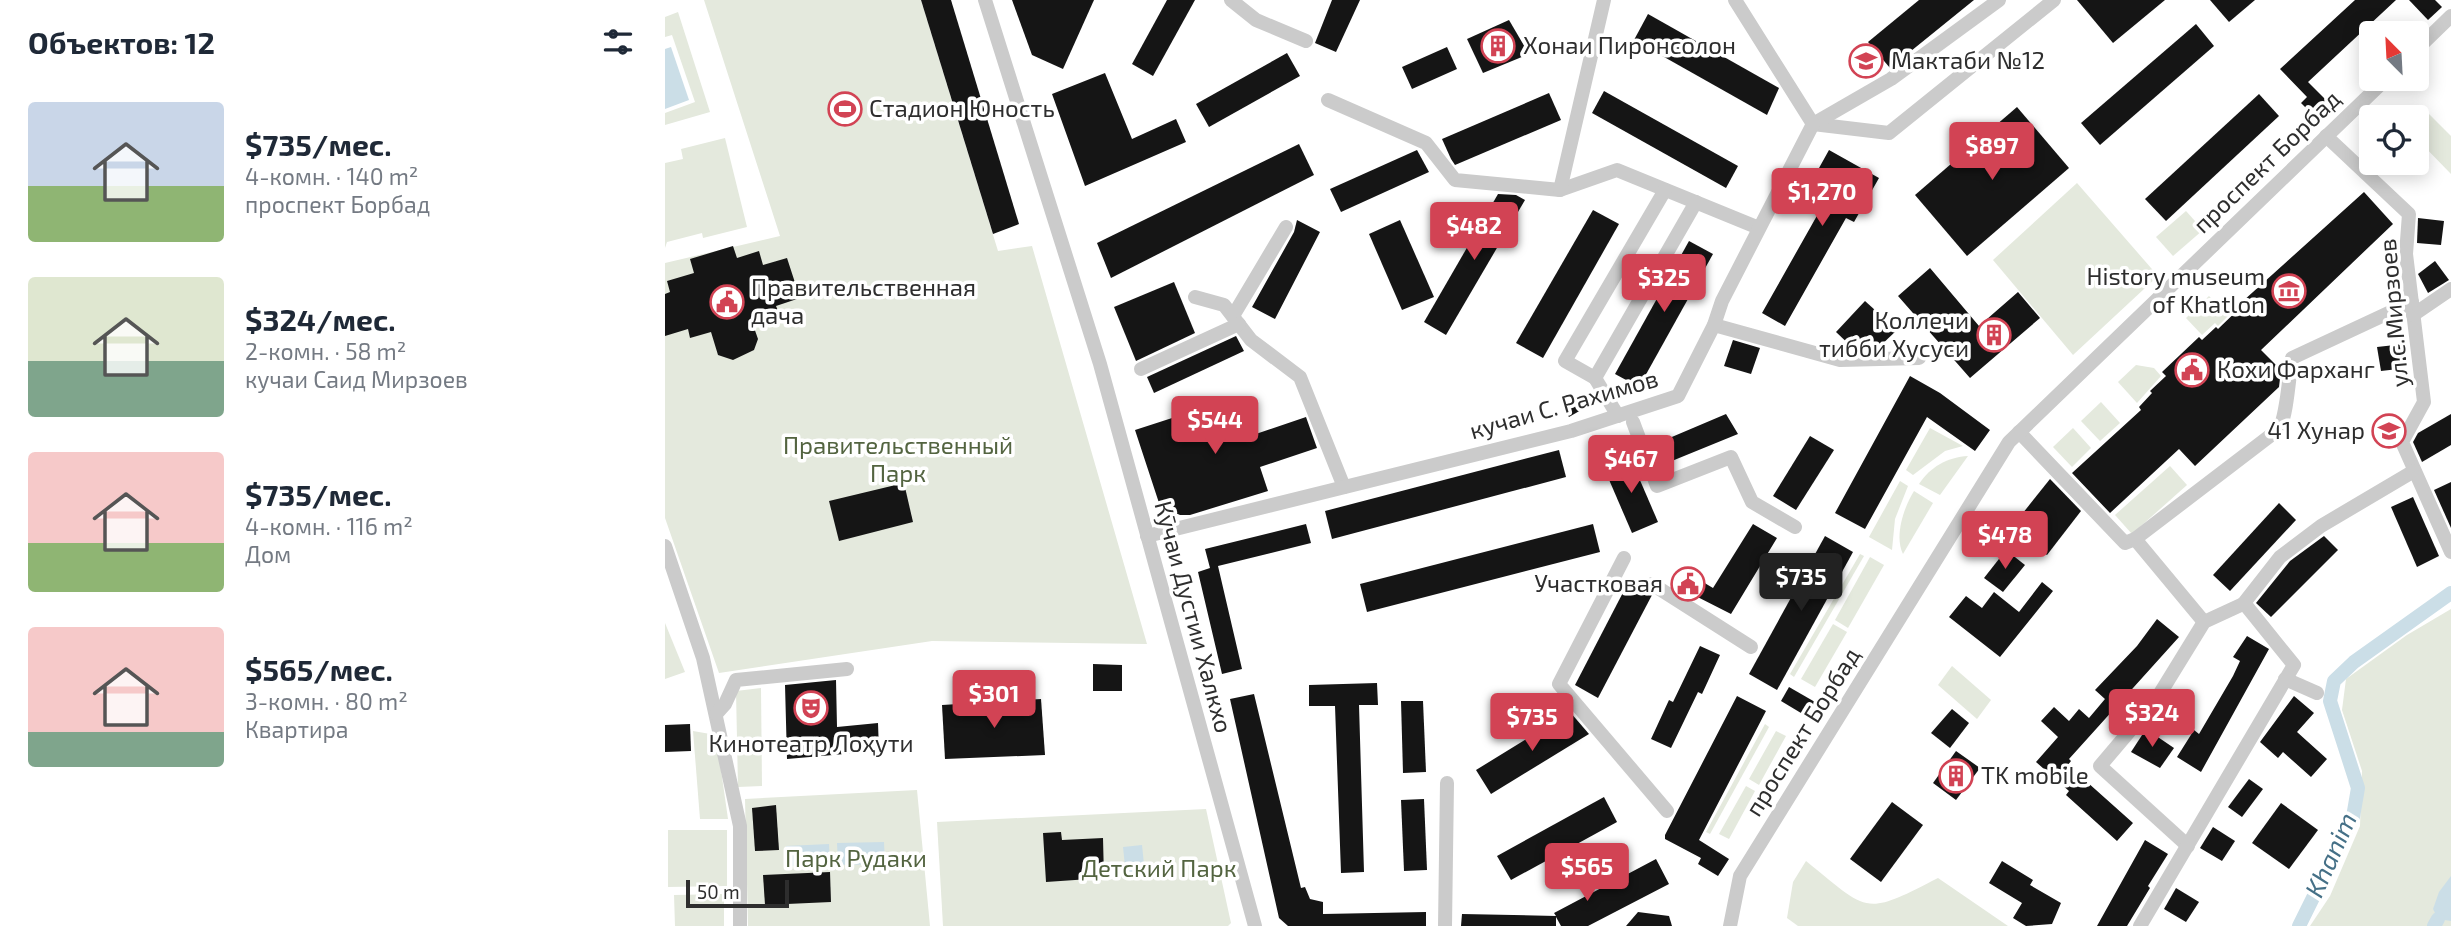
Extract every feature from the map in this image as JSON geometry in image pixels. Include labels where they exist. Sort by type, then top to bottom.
[{"type":"street","name":"Кӯчаи Дустии Халкхо","points":[[985,0],[1100,364],[1255,926]]},
{"type":"street","points":[[1231,0],[1257,20],[1306,41]]},
{"type":"street","points":[[1560,190],[1604,0]]},
{"type":"street","points":[[1735,0],[1813,124]]},
{"type":"street","points":[[1813,124],[1891,79],[1999,0]]},
{"type":"street","points":[[1813,124],[1889,133],[2054,0]]},
{"type":"street","points":[[2429,37],[2451,16]]},
{"type":"street","name":"проспект Борбад","points":[[1730,926],[1740,876],[2008,442],[2373,91]]},
{"type":"street","points":[[1328,100],[1426,143],[1455,180],[1560,190],[1617,170],[1759,228]]},
{"type":"street","name":"кучаи С. Рахимов","points":[[1147,536],[1571,431],[1678,396],[1714,324],[1721,301],[1813,124]]},
{"type":"street","name":"ул.с.Мирзоев","points":[[2326,136],[2409,214],[2406,254],[2424,402],[2402,442],[2414,471]]},
{"type":"street","points":[[1618,416],[1595,378],[1565,361],[1665,190]]},
{"type":"street","points":[[1595,378],[1696,202]]},
{"type":"street","points":[[1141,369],[1236,320],[1286,227]]},
{"type":"street","points":[[2019,432],[2125,543],[2135,539],[2279,429],[2285,419],[2285,396],[2292,358],[2412,309],[2451,289]]},
{"type":"street","points":[[1195,298],[1224,305],[1271,358],[1300,377],[1344,487]]},
{"type":"street","points":[[1714,324],[1839,360],[1919,358]]},
{"type":"street","points":[[1633,422],[1657,486],[1731,457],[1752,502],[1795,527]]},
{"type":"street","points":[[2140,926],[2294,665],[2244,603],[2280,557],[2321,526],[2414,471],[2451,552]]},
{"type":"street","points":[[2135,539],[2204,622]]},
{"type":"street","points":[[665,546],[703,658],[740,826],[740,926]]},
{"type":"street","points":[[1624,558],[1559,684],[1667,811]]},
{"type":"street","points":[[1652,584],[1751,647]]},
{"type":"street","points":[[2188,846],[2100,766],[2156,700],[2204,622],[2243,604]]},
{"type":"street","points":[[716,714],[725,704],[736,680],[847,669]]},
{"type":"street","points":[[2285,679],[2317,693]]},
{"type":"street","points":[[1445,926],[1447,783]]},
{"type":"green space","name":"Правительственный Парк","points":[[704,0],[921,0],[998,251],[1032,246],[1147,644],[932,641],[719,673],[665,518],[665,263],[780,236]]},
{"type":"green space","points":[[678,12],[710,112],[665,125],[665,113],[695,102],[672,35],[665,37],[665,17]]},
{"type":"green space","points":[[2429,114],[2451,136],[2451,174],[2429,151]]},
{"type":"green space","points":[[725,138],[747,227],[703,238],[702,233],[667,242],[665,248],[665,163],[683,159],[681,149]]},
{"type":"green space","points":[[2077,183],[2158,276],[2073,355],[1993,260]]},
{"type":"green space","points":[[2186,211],[2203,230],[2173,256],[2156,237]]},
{"type":"green space","points":[[2209,296],[2228,316],[2218,326],[2215,323],[2202,335],[2186,318]]},
{"type":"green space","points":[[2136,365],[2154,368],[2161,376],[2137,403],[2118,382]]},
{"type":"green space","points":[[2101,402],[2120,423],[2100,441],[2081,421]]},
{"type":"green space","points":[[1930,428],[1963,446],[1945,451],[1913,475],[1906,470]]},
{"type":"green space","points":[[2073,428],[2091,448],[2072,467],[2053,447]]},
{"type":"green space","points":[[1968,456],[1940,495],[1919,484],[1940,464],[1953,458]]},
{"type":"green space","points":[[2170,466],[2187,485],[2132,534],[2115,515]]},
{"type":"green space","points":[[1900,481],[1908,486],[1895,519],[1892,550],[1869,537]]},
{"type":"green space","points":[[1914,491],[1933,503],[1903,554],[1900,547],[1901,522]]},
{"type":"green space","points":[[1860,554],[1864,556],[1794,677],[1790,674]]},
{"type":"green space","points":[[1870,557],[1884,565],[1848,628],[1835,620]]},
{"type":"green space","points":[[2451,609],[2451,926],[2310,926],[2330,896],[2360,826],[2362,771],[2342,710],[2346,679],[2407,635]]},
{"type":"green space","points":[[665,623],[685,672],[665,679]]},
{"type":"green space","points":[[1833,624],[1847,632],[1815,687],[1801,679]]},
{"type":"green space","points":[[1952,666],[1991,700],[1977,719],[1938,685]]},
{"type":"green space","points":[[761,688],[762,786],[738,787],[736,691]]},
{"type":"green space","points":[[1765,724],[1769,727],[1710,834],[1706,832]]},
{"type":"green space","points":[[693,731],[716,735],[728,819],[700,819]]},
{"type":"green space","points":[[1776,731],[1786,736],[1759,785],[1749,779]]},
{"type":"green space","points":[[1746,786],[1755,791],[1729,839],[1719,834]]},
{"type":"green space","name":"Парк Рудаки","points":[[917,790],[930,926],[748,926],[745,799]]},
{"type":"green space","name":"Детский Парк","points":[[1206,809],[1231,923],[1228,926],[943,926],[937,822]]},
{"type":"green space","points":[[668,830],[727,830],[727,886],[668,887]]},
{"type":"green space","points":[[1806,861],[1843,891],[1868,903],[1895,899],[1938,878],[2008,926],[1798,926],[1787,918],[1793,882]]},
{"type":"green space","points":[[724,894],[724,926],[675,926],[674,895]]},
{"type":"shaded area","points":[[671,47],[689,100],[665,109],[665,49]]},
{"type":"shaded area","points":[[884,842],[885,864],[838,865],[837,843]]},
{"type":"shaded area","points":[[829,844],[830,865],[787,866],[786,846]]},
{"type":"shaded area","points":[[1142,845],[1145,874],[1126,876],[1123,847]]},
{"type":"shaded area","points":[[2451,876],[2451,921],[2438,919],[2433,909],[2439,892]]},
{"type":"building","points":[[921,0],[951,0],[1019,224],[993,234]]},
{"type":"building","points":[[1012,0],[1094,0],[1063,69],[1032,55]]},
{"type":"building","points":[[1167,0],[1195,0],[1153,76],[1132,64]]},
{"type":"building","points":[[1332,0],[1360,0],[1336,52],[1315,43]]},
{"type":"building","name":"Мактаби №12","points":[[1919,0],[1974,0],[1890,68],[1868,42]]},
{"type":"building","points":[[2077,0],[2165,0],[2113,43]]},
{"type":"building","points":[[2210,0],[2255,0],[2229,22]]},
{"type":"building","points":[[2355,0],[2396,0],[2373,21],[2359,21],[2359,34],[2308,82],[2335,109],[2321,123],[2301,103],[2307,97],[2280,69]]},
{"type":"building","points":[[2409,0],[2435,0],[2442,7],[2428,20]]},
{"type":"building","points":[[1648,14],[1779,88],[1767,115],[1634,40]]},
{"type":"building","name":"Хонаи Пиронсолон","points":[[1509,20],[1529,54],[1483,73],[1467,39]]},
{"type":"building","points":[[2196,24],[2214,46],[2100,145],[2081,123]]},
{"type":"building","points":[[1447,47],[1457,69],[1412,89],[1402,67]]},
{"type":"building","points":[[1287,53],[1300,76],[1209,127],[1196,104]]},
{"type":"building","points":[[1105,73],[1132,139],[1176,119],[1186,142],[1085,186],[1052,94]]},
{"type":"building","points":[[1604,91],[1738,166],[1726,188],[1592,113]]},
{"type":"building","points":[[1549,93],[1561,120],[1455,165],[1442,139]]},
{"type":"building","points":[[2259,94],[2279,116],[2166,221],[2145,199]]},
{"type":"building","points":[[2017,107],[2069,168],[1967,256],[1915,195]]},
{"type":"building","points":[[1299,144],[1314,175],[1111,278],[1097,243]]},
{"type":"building","points":[[1417,150],[1429,172],[1341,212],[1330,189]]},
{"type":"building","points":[[1829,150],[1879,178],[1854,222],[1846,218],[1785,326],[1762,313],[1823,205],[1804,195]]},
{"type":"building","points":[[2364,192],[2393,224],[2261,350],[2281,370],[2279,387],[2195,466],[2179,449],[2110,513],[2072,473],[2141,410],[2139,407],[2152,393],[2150,391],[2166,376],[2162,372],[2199,337],[2202,340],[2216,327],[2218,329],[2245,303],[2243,301]]},
{"type":"building","points":[[1498,194],[1516,195],[1525,200],[1446,335],[1424,322]]},
{"type":"building","points":[[1593,210],[1619,224],[1543,358],[1516,343]]},
{"type":"building","points":[[2418,218],[2444,221],[2441,245],[2417,243]]},
{"type":"building","points":[[1297,220],[1320,232],[1275,319],[1252,307],[1294,232]]},
{"type":"building","points":[[1400,220],[1434,297],[1402,310],[1369,234]]},
{"type":"building","points":[[1689,241],[1713,254],[1639,387],[1615,374]]},
{"type":"building","name":"Правительственная дача","points":[[733,246],[737,258],[759,251],[763,265],[787,258],[800,298],[776,306],[778,311],[751,319],[758,339],[754,350],[733,360],[718,355],[711,332],[690,338],[688,329],[665,336],[665,294],[670,292],[667,281],[694,273],[690,259]]},
{"type":"building","points":[[2435,261],[2449,280],[2428,293],[2418,274]]},
{"type":"building","points":[[1930,268],[1979,326],[2018,292],[2040,318],[1970,378],[1898,296]]},
{"type":"building","points":[[1174,282],[1195,333],[1136,361],[1114,307]]},
{"type":"building","points":[[1865,301],[1897,330],[1877,349],[1855,350],[1836,332]]},
{"type":"building","points":[[1236,336],[1244,351],[1154,393],[1147,377]]},
{"type":"building","points":[[1733,340],[1760,348],[1751,374],[1724,366]]},
{"type":"building","points":[[2404,344],[2407,368],[2381,371],[2377,347]]},
{"type":"building","points":[[1910,376],[1940,393],[1990,430],[1975,451],[1927,417],[1865,529],[1835,513]]},
{"type":"building","points":[[1581,393],[1588,406],[1569,417],[1561,405]]},
{"type":"building","points":[[1237,397],[1250,436],[1306,417],[1317,448],[1260,467],[1268,491],[1190,515],[1180,515],[1160,506],[1135,430]]},
{"type":"building","points":[[1726,414],[1738,434],[1662,465],[1657,453],[1663,451],[1660,442]]},
{"type":"building","points":[[2451,414],[2451,445],[2422,462],[2413,442],[2418,433]]},
{"type":"building","points":[[1810,436],[1834,450],[1796,510],[1773,496]]},
{"type":"building","points":[[1559,450],[1566,477],[1332,539],[1325,511]]},
{"type":"building","points":[[1630,457],[1658,522],[1632,533],[1604,468]]},
{"type":"building","points":[[2050,479],[2081,511],[2047,555],[2011,528]]},
{"type":"building","points":[[2451,482],[2451,528],[2434,490]]},
{"type":"building","points":[[904,483],[913,522],[839,541],[829,501]]},
{"type":"building","points":[[2413,497],[2439,556],[2417,567],[2391,507]]},
{"type":"building","points":[[2279,503],[2296,520],[2230,591],[2213,575]]},
{"type":"building","points":[[1306,524],[1311,543],[1218,566],[1242,669],[1222,674],[1198,572],[1210,568],[1205,549]]},
{"type":"building","points":[[1593,524],[1600,552],[1367,612],[1360,584]]},
{"type":"building","points":[[1753,524],[1777,538],[1731,614],[1672,584],[1681,569],[1713,588]]},
{"type":"building","points":[[1825,536],[1853,552],[1777,690],[1749,674]]},
{"type":"building","points":[[2324,536],[2338,550],[2271,617],[2256,603],[2290,561]]},
{"type":"building","points":[[2006,550],[2025,565],[2003,592],[1984,578]]},
{"type":"building","points":[[1630,579],[1652,595],[1598,698],[1575,685]]},
{"type":"building","points":[[2042,582],[2053,591],[2000,657],[1949,617],[1966,596],[1982,608],[1994,592],[2019,612]]},
{"type":"building","points":[[2157,619],[2179,637],[2069,759],[2071,761],[2068,765],[2133,823],[2117,841],[2066,795],[2069,791],[2036,762],[2058,737],[2041,721],[2054,707],[2069,721],[2079,709],[2089,718],[2105,699],[2095,690],[2137,646]]},
{"type":"building","points":[[2247,636],[2269,649],[2201,772],[2177,757],[2194,730],[2199,734],[2233,676],[2240,661],[2233,657]]},
{"type":"building","points":[[1700,646],[1720,655],[1702,694],[1698,692],[1671,748],[1651,739],[1669,700],[1673,702]]},
{"type":"building","points":[[1093,664],[1122,665],[1122,691],[1093,691]]},
{"type":"building","name":"Кинотеатр Лоҳути","points":[[836,680],[837,727],[878,723],[879,751],[787,759],[785,685]]},
{"type":"building","points":[[1377,683],[1378,705],[1359,705],[1364,872],[1341,873],[1335,706],[1309,706],[1309,685]]},
{"type":"building","points":[[1789,687],[1815,702],[1806,716],[1781,701]]},
{"type":"building","points":[[1254,694],[1301,888],[1305,887],[1310,899],[1323,902],[1323,914],[1426,912],[1426,926],[1288,926],[1279,918],[1230,699]]},
{"type":"building","points":[[1737,696],[1766,711],[1699,840],[1729,859],[1718,876],[1698,864],[1701,858],[1665,839],[1665,835]]},
{"type":"building","points":[[2294,696],[2314,713],[2297,732],[2327,759],[2311,777],[2283,752],[2278,758],[2260,742]]},
{"type":"building","points":[[1041,699],[1045,755],[945,759],[942,705]]},
{"type":"building","points":[[1401,701],[1423,701],[1426,772],[1403,773]]},
{"type":"building","points":[[1952,709],[1969,723],[1950,748],[1931,733]]},
{"type":"building","points":[[1570,712],[1589,734],[1491,794],[1476,770]]},
{"type":"building","points":[[690,724],[691,751],[665,752],[665,725]]},
{"type":"building","points":[[2146,729],[2174,748],[2160,768],[2131,752]]},
{"type":"building","name":"TK mobile","points":[[1956,751],[1980,768],[1956,800],[1933,783]]},
{"type":"building","points":[[2249,779],[2263,789],[2242,817],[2228,807]]},
{"type":"building","points":[[1604,797],[1617,822],[1511,880],[1497,856]]},
{"type":"building","points":[[1424,799],[1427,870],[1404,871],[1401,800]]},
{"type":"building","points":[[1892,802],[1923,825],[1881,882],[1850,859]]},
{"type":"building","points":[[2281,803],[2318,830],[2289,869],[2252,843]]},
{"type":"building","points":[[776,805],[779,850],[755,851],[752,808]]},
{"type":"building","points":[[2213,827],[2235,841],[2222,861],[2200,848]]},
{"type":"building","points":[[1061,832],[1062,840],[1103,838],[1104,878],[1046,882],[1043,833]]},
{"type":"building","points":[[2145,840],[2168,854],[2148,886],[2150,888],[2127,926],[2097,926]]},
{"type":"building","points":[[1656,859],[1669,884],[1588,926],[1561,926],[1556,917],[1556,926],[1461,926],[1462,914],[1556,916],[1554,913]]},
{"type":"building","points":[[2002,861],[2033,880],[2030,885],[2061,903],[2052,924],[2026,926],[2013,918],[2022,903],[1989,883]]},
{"type":"building","points":[[830,872],[831,902],[765,905],[763,875]]},
{"type":"building","points":[[2176,888],[2199,902],[2186,922],[2164,909]]},
{"type":"building","points":[[1638,912],[1669,916],[1672,926],[1626,926]]},
{"type":"waterway","name":"Khanim","points":[[2299,926],[2353,817],[2358,788],[2330,701],[2334,681],[2354,662],[2451,593]]},
{"type":"waterway","points":[[2434,926],[2438,919]]},
{"type":"place","name":"Хонаи Пиронсолон","points":[[1498,46]]},
{"type":"place","name":"Мактаби №12","points":[[1866,61]]},
{"type":"place","name":"Стадион Юность","points":[[845,109]]},
{"type":"place","name":"History museum of Khatlon","points":[[2289,291]]},
{"type":"place","name":"Правительственная дача","points":[[727,302]]},
{"type":"place","name":"Коллечи тибби Хусуси","points":[[1994,335]]},
{"type":"place","name":"Кохи Фарханг","points":[[2192,370]]},
{"type":"place","name":"41 Хунар","points":[[2389,431]]},
{"type":"place","name":"Участковая","points":[[1688,584]]},
{"type":"place","name":"Кинотеатр Лоҳути","points":[[811,708]]},
{"type":"place","name":"TK mobile","points":[[1956,776]]}]
